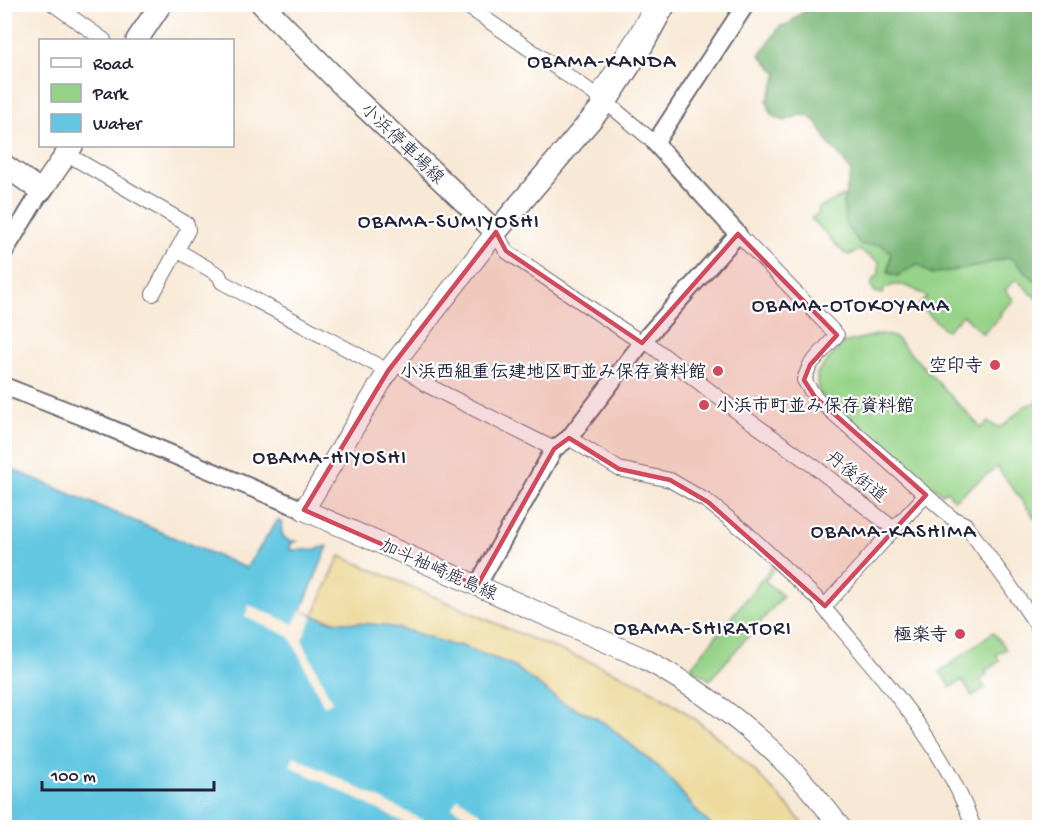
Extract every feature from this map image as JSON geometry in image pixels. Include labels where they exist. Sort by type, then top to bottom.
[{"type":"main road","points":[[138,39],[161,4]]},
{"type":"main road","name":"小浜停車場線","points":[[262,4],[344,87],[496,232]]},
{"type":"main road","points":[[304,510],[392,366],[641,48],[665,4]]},
{"type":"main road","points":[[4,165],[41,191],[70,150]]},
{"type":"main road","name":"加斗袖崎鹿島線","points":[[304,510],[643,657],[685,682],[781,758],[806,784],[841,828]]},
{"type":"street","points":[[53,4],[103,39]]},
{"type":"street","points":[[464,4],[601,99],[655,143],[738,234],[837,335],[810,365],[804,380],[815,397],[952,518],[965,524],[1040,630]]},
{"type":"street","points":[[601,99],[652,4]]},
{"type":"street","points":[[655,143],[746,4]]},
{"type":"street","points":[[70,150],[187,224],[188,230],[153,294]]},
{"type":"street","points":[[4,252],[41,191]]},
{"type":"street","name":"丹後街道","points":[[496,232],[506,251],[643,341],[807,461],[894,529],[926,495]]},
{"type":"street","points":[[477,586],[554,449],[569,438],[643,341],[738,234]]},
{"type":"street","points":[[177,250],[219,275],[222,282],[554,449]]},
{"type":"street","points":[[4,386],[304,510]]},
{"type":"street","points":[[569,438],[619,469],[670,480],[708,502],[746,532],[825,606],[894,529]]},
{"type":"street","points":[[824,608],[896,693],[929,739],[958,787],[974,828]]},
{"type":"highlighted area","points":[[496,232],[506,251],[642,343],[738,234],[837,335],[810,365],[804,380],[815,397],[926,495],[825,606],[708,502],[670,480],[619,469],[569,438],[554,449],[477,586],[304,510],[388,371]]},
{"type":"green space","points":[[814,5],[1039,5],[1039,284],[1010,257],[975,267],[931,274],[917,264],[897,276],[888,273],[891,253],[882,245],[861,245],[846,226],[843,203],[851,172],[844,161],[829,144],[816,121],[808,116],[800,115],[784,121],[771,115],[767,101],[778,74],[760,55],[780,26],[788,25]]},
{"type":"green space","points":[[845,195],[843,203],[891,253],[888,273],[897,276],[917,264],[954,269],[975,267],[1010,257],[1039,284],[1039,301],[1016,279],[1005,290],[1014,300],[983,334],[963,315],[946,331],[919,305],[927,297],[917,291],[896,285],[884,289],[883,294],[875,292],[871,286],[879,274],[879,262],[859,250],[850,255],[844,253],[811,218],[818,213],[819,208]]},
{"type":"green space","points":[[881,334],[896,338],[981,428],[988,422],[997,427],[1003,426],[1025,406],[1035,403],[1039,398],[1039,520],[1037,521],[997,467],[954,500],[947,491],[942,494],[936,488],[927,485],[818,392],[817,373],[843,343]]},
{"type":"green space","points":[[774,564],[777,566],[765,581],[783,596],[710,680],[691,667]]},
{"type":"green space","points":[[993,632],[1006,649],[996,655],[1000,661],[985,671],[987,675],[980,680],[985,688],[972,696],[962,680],[951,687],[940,672]]},
{"type":"sand","points":[[340,556],[602,667],[653,691],[688,714],[725,744],[759,775],[806,827],[713,827],[664,772],[606,724],[561,702],[512,665],[459,645],[455,646],[382,625],[339,622],[313,616]]},
{"type":"water","points":[[4,466],[246,568],[278,520],[282,523],[284,537],[290,541],[298,541],[291,543],[290,550],[313,550],[328,546],[301,611],[329,621],[382,625],[413,632],[455,646],[459,645],[512,665],[561,702],[606,724],[664,772],[713,827],[5,827]]},
{"type":"pier","points":[[249,605],[294,624],[300,610],[313,616],[302,640],[332,702],[324,706],[290,637],[245,617]]},
{"type":"pier","points":[[294,756],[437,827],[413,827],[290,766]]},
{"type":"pier","points":[[458,798],[501,827],[482,827],[452,807]]},
{"type":"place","name":"空印寺","points":[[995,365]]},
{"type":"place","name":"小浜西組重伝建地区町並み保存資料館","points":[[718,371]]},
{"type":"place","name":"小浜市町並み保存資料館","points":[[704,405]]},
{"type":"place","name":"極楽寺","points":[[960,634]]},
{"type":"district","name":"OBAMA-KANDA","points":[[602,60]]},
{"type":"district","name":"OBAMA-SUMIYOSHI","points":[[449,220]]},
{"type":"district","name":"OBAMA-OTOKOYAMA","points":[[851,304]]},
{"type":"district","name":"OBAMA-HIYOSHI","points":[[330,456]]},
{"type":"district","name":"OBAMA-KASHIMA","points":[[894,530]]},
{"type":"district","name":"OBAMA-SHIRATORI","points":[[703,627]]}]
